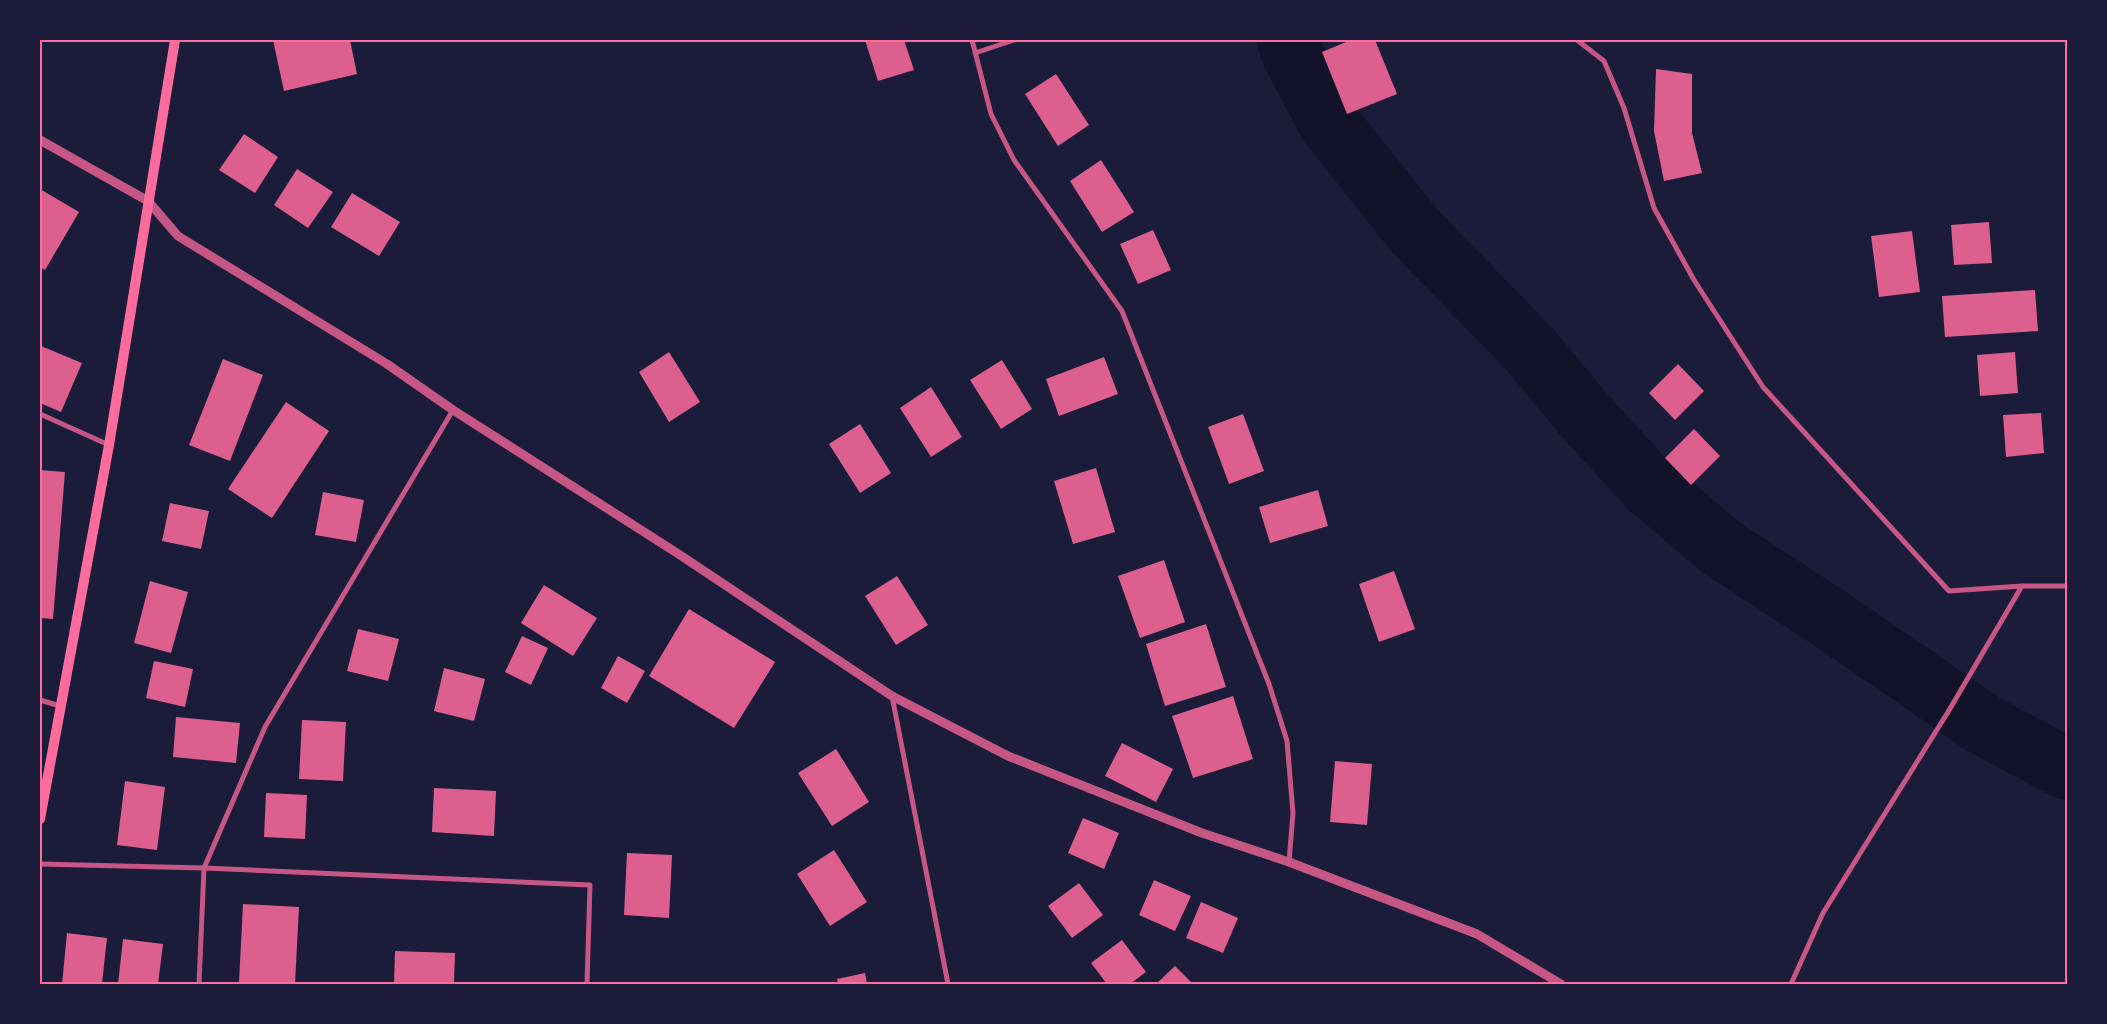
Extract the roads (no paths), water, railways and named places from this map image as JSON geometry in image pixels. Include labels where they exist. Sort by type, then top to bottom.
[{"type":"main road","points":[[40,819],[109,444],[175,40]]},
{"type":"street","points":[[972,40],[991,114],[1014,160],[1122,311],[1269,684],[1287,741],[1293,813],[1289,862]]},
{"type":"street","points":[[975,53],[1014,40]]},
{"type":"street","points":[[1577,40],[1604,61],[1624,108],[1654,208],[1694,280],[1763,387],[1949,591],[2022,586],[2067,586]]},
{"type":"street","points":[[40,140],[148,201],[178,236],[387,364],[453,410],[677,553],[892,696],[1008,756],[1202,833],[1289,862],[1476,934],[1561,984]]},
{"type":"street","points":[[200,984],[204,868],[265,727],[453,410]]},
{"type":"street","points":[[40,414],[109,444]]},
{"type":"street","points":[[1791,984],[1823,913],[1948,712],[2022,586]]},
{"type":"street","points":[[892,696],[948,984]]},
{"type":"street","points":[[40,700],[60,706]]},
{"type":"street","points":[[40,864],[204,868],[590,885],[587,984]]},
{"type":"waterway","points":[[1288,40],[1293,55],[1329,123],[1414,230],[1532,352],[1585,416],[1651,488],[1722,548],[1832,620],[1983,724],[2067,769]]}]
